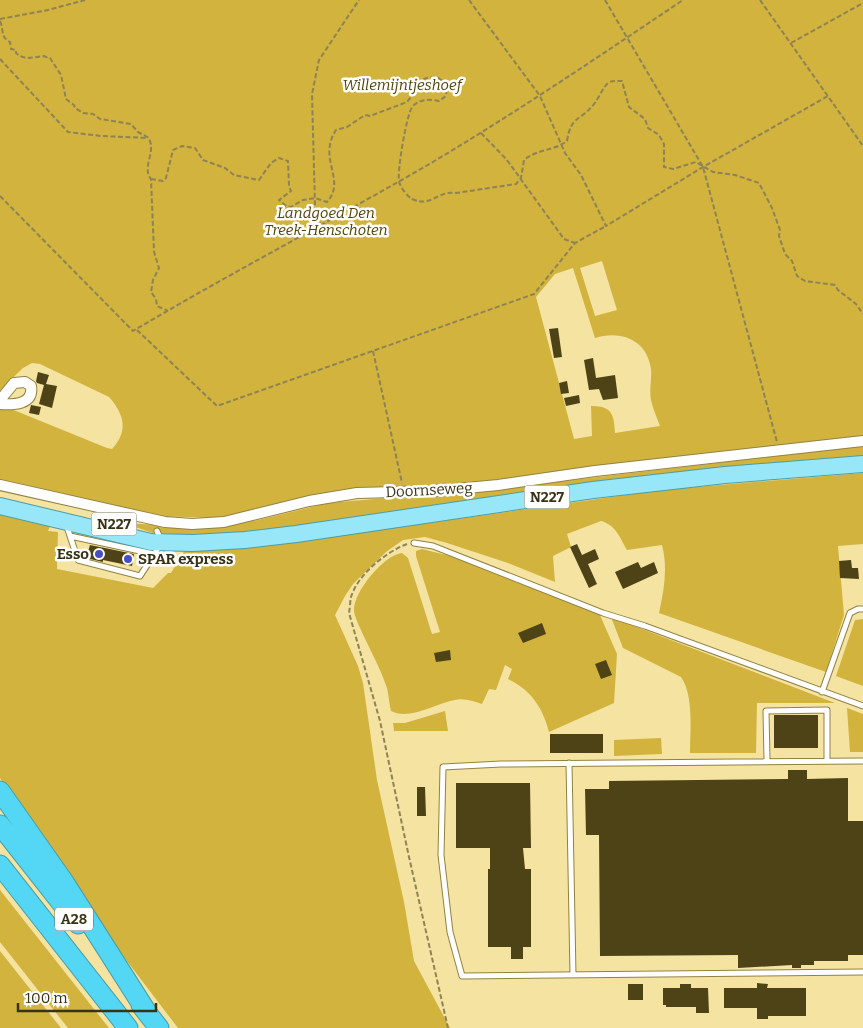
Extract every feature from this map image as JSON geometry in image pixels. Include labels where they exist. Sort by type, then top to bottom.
[{"type":"highway","name":"A28","points":[[0,791],[64,882],[154,1021]]},
{"type":"highway","name":"A28","points":[[0,825],[154,1021]]},
{"type":"highway","name":"A28","points":[[0,865],[128,1028]]},
{"type":"main road","name":"Doornseweg","points":[[0,506],[69,524],[158,542],[196,536],[296,534],[593,490],[725,475],[863,464]]},
{"type":"main road","name":"Doornseweg","points":[[0,499],[69,524]]},
{"type":"street","name":"Doornseweg","points":[[0,485],[165,522],[192,524],[224,522],[309,501],[357,493],[498,486],[595,471],[863,441]]},
{"type":"lane","points":[[69,524],[78,560],[140,576],[158,542]]},
{"type":"lane","points":[[414,543],[434,546],[603,613],[645,626],[863,706]]},
{"type":"lane","points":[[822,692],[850,613],[863,609]]},
{"type":"lane","points":[[766,761],[766,711],[827,710],[828,761]]},
{"type":"lane","points":[[863,761],[569,763],[444,767],[441,855],[450,932],[462,976],[863,972]]},
{"type":"lane","points":[[569,763],[573,975]]},
{"type":"path","points":[[85,0],[0,20],[1,31],[5,40],[10,42],[11,49],[16,50],[16,53],[25,59],[44,56],[50,58],[61,75],[66,99],[74,104],[74,108],[83,113],[93,114],[100,119],[131,124],[138,132],[149,138]]},
{"type":"path","points":[[321,227],[315,206],[312,94],[319,60],[359,0]]},
{"type":"path","points":[[469,0],[540,96],[562,146],[580,175],[606,226]]},
{"type":"path","points":[[605,0],[703,167],[780,449]]},
{"type":"path","points":[[0,196],[133,331],[399,182],[540,96],[683,0]]},
{"type":"path","points":[[760,0],[863,146]]},
{"type":"path","points":[[791,42],[863,3]]},
{"type":"path","points":[[0,59],[68,132],[101,136],[149,138]]},
{"type":"path","points":[[150,179],[163,181],[166,178],[173,150],[182,146],[195,148],[203,160],[225,168],[234,175],[254,180],[259,180],[270,163],[279,158],[288,161],[289,186],[292,191],[279,200],[286,206],[291,207],[303,200],[315,198],[327,202],[332,196],[335,187],[328,152],[330,138],[336,130],[347,128],[365,115],[370,116],[407,102],[412,96],[411,89],[417,82],[422,78],[437,77],[447,86],[446,96],[439,101],[426,100],[412,106],[407,118],[399,159],[399,182],[410,198],[420,202],[431,200],[447,192],[456,193],[516,184],[521,178],[524,160],[532,153],[562,146],[567,141],[569,127],[593,106],[607,83],[622,81],[629,107],[645,119],[648,128],[659,135],[664,144],[664,168],[673,169],[696,162],[713,172],[735,175],[759,183],[772,208],[780,230],[779,236],[785,254],[792,261],[797,276],[805,280],[835,285],[838,290],[856,304],[863,314]]},
{"type":"path","points":[[137,329],[217,406],[534,294],[575,243],[828,96]]},
{"type":"path","points":[[481,132],[521,178],[564,239],[575,243]]},
{"type":"path","points":[[149,138],[151,148],[148,157],[148,172],[154,252],[159,268],[153,280],[151,292],[156,298],[156,306],[168,311]]},
{"type":"path","points":[[373,351],[404,491]]},
{"type":"path","points":[[414,543],[396,548],[383,556],[369,570],[358,583],[352,596],[349,613],[380,721],[448,1028]]},
{"type":"green space","name":"Landgoed Den Treek-Henschoten","points":[[0,0],[863,0],[863,438],[471,485],[407,487],[220,518],[153,516],[0,481],[0,409],[7,408],[16,411],[112,449],[121,435],[123,422],[118,410],[109,397],[40,364],[32,363],[23,368],[0,390]],"holes":[[[602,261],[617,310],[595,316],[580,268]],[[573,268],[595,338],[614,335],[631,340],[638,344],[649,359],[651,369],[651,400],[660,426],[615,433],[613,416],[610,412],[598,406],[591,406],[592,436],[574,439],[536,297],[555,274]]]},
{"type":"green space","points":[[863,446],[863,458],[391,517],[209,536],[153,533],[123,523],[199,527],[231,525],[328,503],[513,487]]},
{"type":"green space","points":[[863,473],[863,544],[838,546],[844,615],[826,672],[659,613],[665,571],[662,545],[627,550],[614,529],[601,521],[567,534],[571,547],[553,556],[555,582],[508,563],[425,537],[403,540],[386,552],[353,584],[335,615],[358,666],[363,683],[377,780],[404,902],[414,961],[450,1028],[178,1028],[88,910],[32,829],[0,778],[0,511],[51,524],[48,531],[58,532],[57,569],[153,588],[168,573],[171,573],[186,548],[252,547],[661,490]]},
{"type":"green space","points":[[422,549],[454,557],[599,613],[617,654],[614,703],[549,732],[543,715],[535,701],[516,683],[508,679],[512,669],[505,665],[496,690],[489,689],[482,704],[458,699],[414,713],[398,714],[391,711],[384,680],[355,617],[355,602],[371,575],[387,560],[402,553],[408,558],[432,634],[440,632],[416,556],[416,551]]},
{"type":"green space","points":[[611,617],[835,703],[757,703],[756,753],[690,753],[690,703],[681,677],[623,648]]},
{"type":"green space","points":[[863,619],[863,686],[836,676],[855,620]]},
{"type":"green space","points":[[847,708],[863,714],[863,752],[850,752]]},
{"type":"green space","points":[[445,711],[448,731],[394,731],[393,723],[405,723]]},
{"type":"green space","points":[[661,738],[662,754],[614,756],[614,740]]},
{"type":"green space","points":[[0,890],[109,1028],[68,1028],[0,942]]},
{"type":"green space","points":[[0,951],[61,1028],[0,1028]]},
{"type":"building","points":[[558,328],[562,357],[554,358],[549,329]]},
{"type":"building","points":[[593,358],[596,378],[615,375],[618,398],[603,400],[599,389],[589,390],[584,360]]},
{"type":"building","points":[[38,372],[49,375],[46,384],[57,386],[52,408],[39,404],[44,385],[36,381]]},
{"type":"building","points":[[567,381],[569,393],[561,394],[559,383]]},
{"type":"building","points":[[579,395],[580,403],[566,406],[564,398]]},
{"type":"building","points":[[31,405],[41,407],[39,415],[29,413]]},
{"type":"building","points":[[577,544],[582,555],[595,549],[599,559],[588,564],[597,584],[589,588],[570,547]]},
{"type":"building","points":[[90,545],[134,554],[132,566],[86,558]]},
{"type":"building","points":[[851,560],[852,568],[858,568],[859,579],[840,578],[839,561]]},
{"type":"building","points":[[638,562],[641,568],[654,562],[658,573],[623,589],[615,572]]},
{"type":"building","points":[[542,623],[546,634],[523,643],[518,633]]},
{"type":"building","points":[[450,650],[451,660],[436,662],[434,653]]},
{"type":"building","points":[[606,660],[612,675],[601,679],[595,664]]},
{"type":"building","points":[[774,715],[818,715],[818,748],[774,748]]},
{"type":"building","points":[[550,734],[603,734],[603,753],[550,753]]},
{"type":"building","points":[[788,770],[807,770],[807,779],[848,778],[848,821],[863,821],[863,955],[848,955],[848,961],[814,961],[814,965],[801,965],[801,968],[792,968],[792,965],[738,968],[738,955],[600,956],[599,835],[586,835],[585,789],[609,789],[609,781],[788,779]]},
{"type":"building","points":[[456,783],[530,783],[531,848],[523,848],[525,869],[531,869],[531,947],[523,947],[523,959],[511,959],[511,947],[488,947],[488,869],[490,869],[490,848],[456,848]]},
{"type":"building","points":[[417,787],[425,787],[426,816],[417,816]]},
{"type":"building","points":[[757,983],[768,984],[767,988],[806,988],[806,1016],[768,1016],[768,1019],[757,1019],[757,1008],[724,1008],[724,988],[757,988]]},
{"type":"building","points":[[628,984],[643,984],[643,1000],[628,1000]]},
{"type":"building","points":[[680,984],[691,984],[691,988],[708,988],[709,1013],[696,1013],[696,1007],[666,1007],[666,1005],[663,1005],[663,988],[680,988]]},
{"type":"place","name":"Esso","points":[[99,554]]},
{"type":"place","name":"SPAR express","points":[[128,559]]},
{"type":"park label","name":"Willemijntjeshoef","points":[[402,85]]}]
